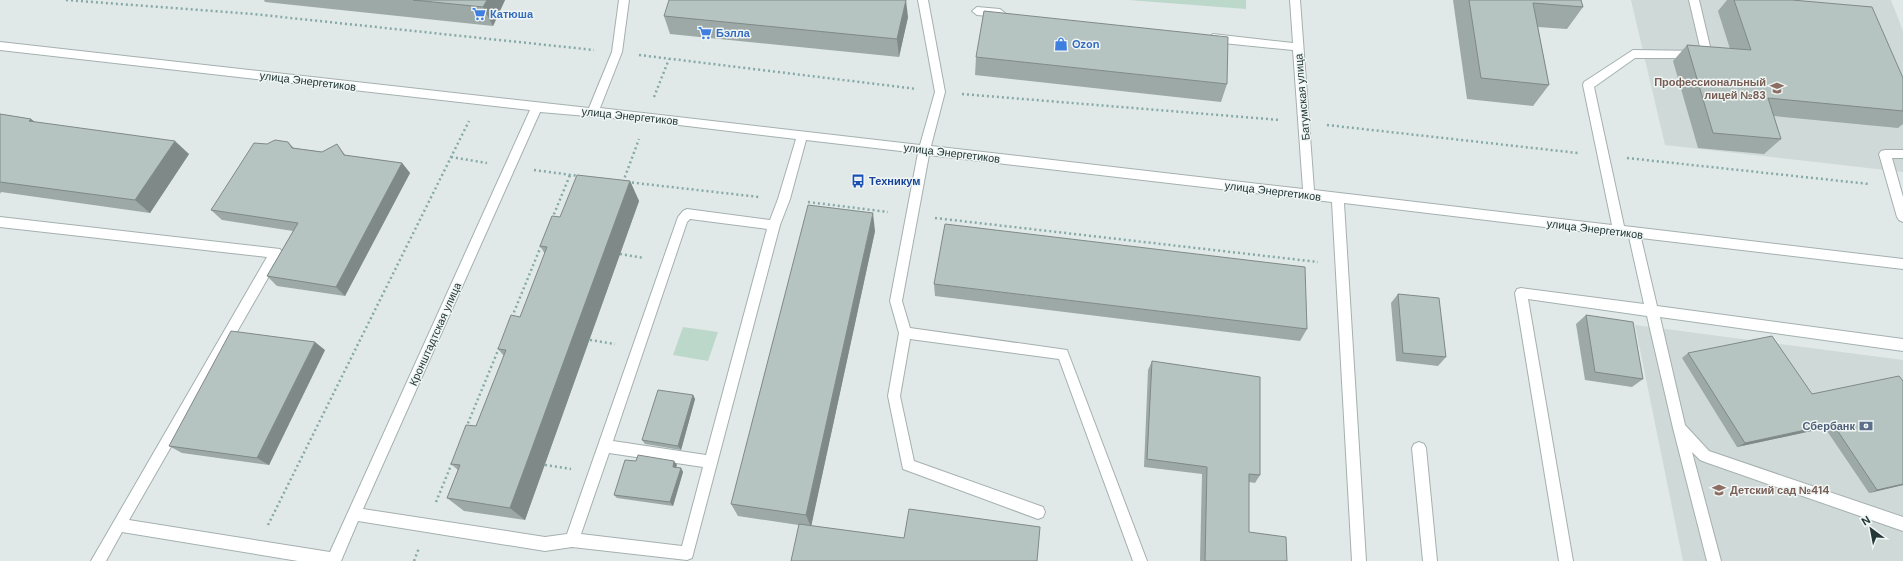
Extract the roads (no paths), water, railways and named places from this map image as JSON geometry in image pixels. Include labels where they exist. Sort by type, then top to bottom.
[{"type":"street","points":[[593,112],[618,52],[624,0]]},
{"type":"street","points":[[923,0],[940,92],[924,150],[896,301],[905,333],[894,396],[908,465],[1038,512]]},
{"type":"street","name":"Батумская улица","points":[[1294,0],[1309,195]]},
{"type":"street","points":[[1618,232],[1588,85],[1633,54],[1707,55],[1694,0]]},
{"type":"street","points":[[977,11],[1009,14]]},
{"type":"street","points":[[1204,36],[1298,47]]},
{"type":"street","name":"улица Энергетиков","points":[[0,46],[479,101],[593,112],[1903,264]]},
{"type":"street","name":"Кронштадтская улица","points":[[333,560],[537,107]]},
{"type":"street","points":[[354,514],[545,544],[572,540],[687,553],[774,225],[784,200],[802,136]]},
{"type":"street","points":[[1903,154],[1884,154],[1903,217]]},
{"type":"street","points":[[1338,198],[1359,561]]},
{"type":"street","points":[[572,540],[682,220],[687,214],[774,225]]},
{"type":"street","points":[[0,222],[276,253],[98,561]]},
{"type":"street","points":[[1634,233],[1679,428],[1714,561]]},
{"type":"street","points":[[1566,561],[1521,293],[1903,345]]},
{"type":"street","points":[[905,333],[1063,354],[1140,561]]},
{"type":"street","points":[[1679,428],[1705,456],[1903,524]]},
{"type":"street","points":[[604,446],[711,462]]},
{"type":"street","points":[[1419,448],[1430,561]]},
{"type":"street","points":[[120,525],[333,560]]},
{"type":"place","name":"Катюша","points":[[479,14]]},
{"type":"place","name":"Бэлла","points":[[705,33]]},
{"type":"place","name":"Ozon","points":[[1061,44]]},
{"type":"place","name":"Профессиональный лицей №83","points":[[1777,88]]},
{"type":"place","name":"Техникум","points":[[858,181]]},
{"type":"place","name":"Сбербанк","points":[[1866,426]]},
{"type":"place","name":"Детский сад №414","points":[[1719,490]]}]
